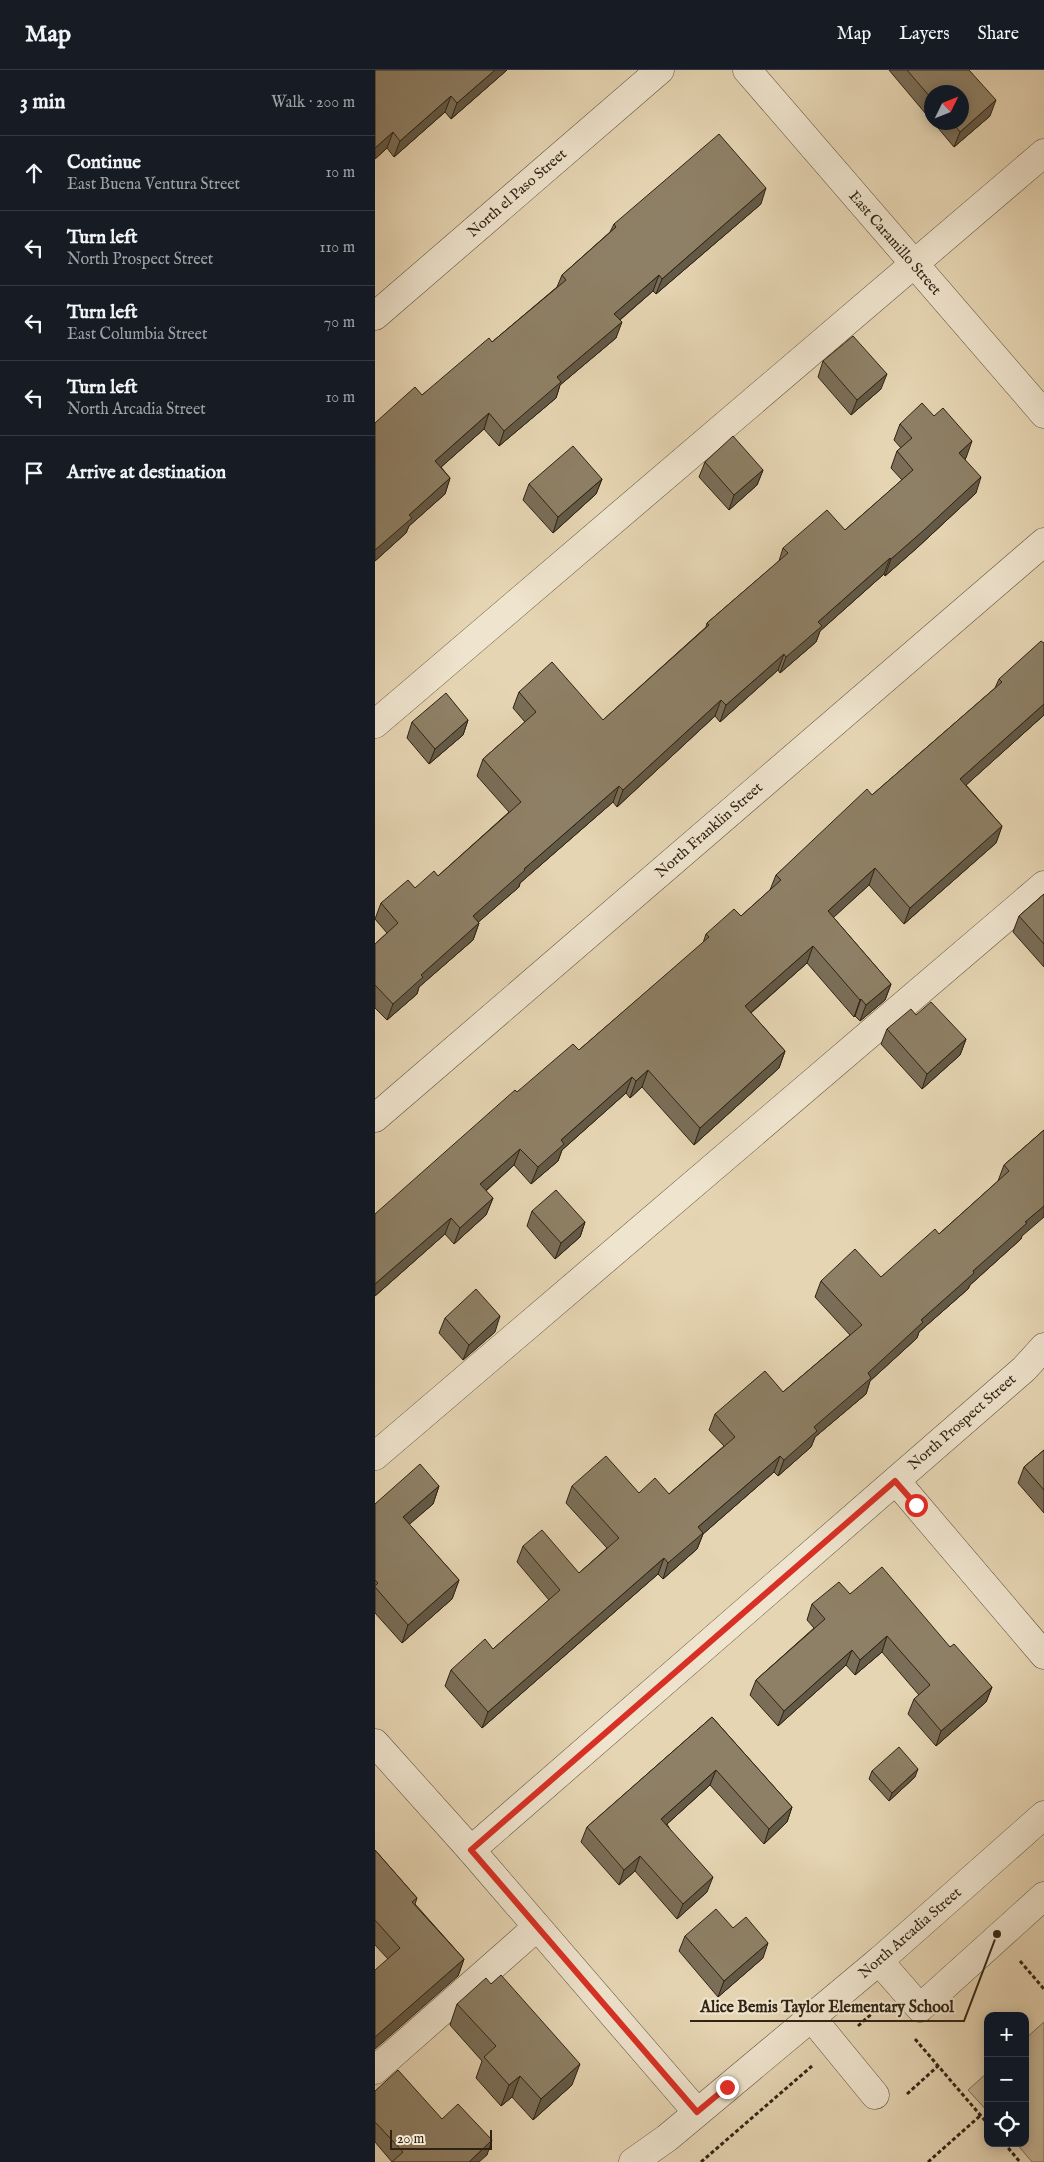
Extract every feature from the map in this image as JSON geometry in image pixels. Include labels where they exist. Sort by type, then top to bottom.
[{"type":"street","name":"North el Paso Street","points":[[375,316],[660,70]]},
{"type":"street","name":"East Caramillo Street","points":[[747,70],[1044,414]]},
{"type":"street","points":[[375,724],[1044,152]]},
{"type":"street","name":"North Franklin Street","points":[[375,1118],[1044,542]]},
{"type":"street","points":[[375,1456],[1044,884]]},
{"type":"street","name":"North Prospect Street","points":[[471,1850],[1025,1368],[1044,1347]]},
{"type":"street","points":[[895,1481],[1044,1655]]},
{"type":"street","points":[[375,1743],[471,1850],[697,2112]]},
{"type":"street","name":"North Arcadia Street","points":[[633,2162],[657,2146],[879,1961],[1044,1815]]},
{"type":"street","points":[[879,1961],[920,2008],[1044,1896]]},
{"type":"street","points":[[375,2070],[537,1927]]},
{"type":"street","points":[[811,2017],[835,2046],[888,2097]]},
{"type":"path","points":[[1018,1958],[1044,1989]]},
{"type":"path","points":[[701,2162],[878,2008],[883,2008]]},
{"type":"path","points":[[912,2035],[984,2119]]},
{"type":"path","points":[[888,2097],[938,2066]]},
{"type":"path","points":[[927,2162],[981,2115]]},
{"type":"path","points":[[1007,2147],[1020,2162]]},
{"type":"shaded area","points":[[1044,2022],[1044,2162],[1032,2162],[1019,2147],[1029,2147],[1029,2035]]},
{"type":"shaded area","points":[[984,2076],[984,2108],[968,2090]]},
{"type":"building","points":[[375,70],[495,70],[457,103],[451,96],[400,141],[393,132],[375,148]]},
{"type":"building","points":[[907,70],[969,70],[996,100],[969,124],[969,85],[924,85],[924,90]]},
{"type":"building","points":[[719,134],[766,188],[662,279],[659,275],[614,314],[622,322],[557,377],[561,382],[504,431],[489,413],[435,461],[450,478],[409,515],[412,518],[375,550],[375,423],[415,387],[422,395],[489,338],[492,342],[566,280],[562,275],[616,227],[614,224]]},
{"type":"building","points":[[853,336],[887,374],[857,400],[823,361]]},
{"type":"building","points":[[922,403],[934,416],[943,408],[972,441],[959,453],[981,477],[924,530],[818,622],[822,626],[786,657],[784,654],[726,705],[721,700],[623,790],[619,786],[524,869],[473,916],[479,923],[421,975],[423,977],[393,1004],[375,985],[375,944],[398,923],[381,903],[408,880],[415,888],[434,871],[438,876],[521,802],[483,759],[536,712],[519,692],[552,662],[603,720],[709,625],[707,623],[788,553],[783,548],[827,510],[845,530],[913,470],[897,451],[912,438],[900,424]]},
{"type":"building","points":[[733,436],[763,470],[734,495],[705,462]]},
{"type":"building","points":[[573,446],[602,479],[558,517],[529,484]]},
{"type":"building","points":[[1041,641],[1044,643],[1044,704],[960,779],[1002,826],[910,908],[875,868],[828,911],[891,984],[866,1005],[813,946],[745,1006],[785,1051],[700,1128],[648,1070],[636,1081],[632,1077],[561,1140],[564,1144],[538,1167],[520,1149],[480,1184],[493,1198],[460,1228],[451,1218],[375,1284],[375,1214],[515,1090],[517,1092],[573,1044],[579,1050],[709,937],[706,934],[734,909],[741,916],[781,880],[776,875],[867,789],[872,795],[1002,682],[999,679]]},
{"type":"building","points":[[446,693],[468,720],[435,749],[412,722]]},
{"type":"building","points":[[1044,894],[1044,944],[1019,916]]},
{"type":"building","points":[[931,1002],[966,1039],[927,1074],[887,1029],[911,1009],[916,1015]]},
{"type":"building","points":[[1044,1130],[1044,1206],[973,1271],[974,1273],[921,1320],[923,1322],[868,1373],[871,1378],[814,1427],[817,1431],[784,1460],[780,1456],[698,1527],[703,1533],[668,1563],[664,1558],[488,1712],[451,1670],[485,1639],[493,1649],[560,1590],[523,1546],[542,1530],[579,1573],[619,1538],[572,1486],[606,1456],[639,1493],[655,1478],[669,1494],[735,1437],[715,1414],[765,1371],[783,1392],[862,1325],[821,1281],[855,1249],[881,1277],[935,1229],[939,1234],[1009,1171],[1004,1165]]},
{"type":"building","points":[[556,1190],[585,1222],[561,1243],[532,1211]]},
{"type":"building","points":[[476,1289],[500,1316],[469,1345],[445,1318]]},
{"type":"building","points":[[1044,1450],[1044,1490],[1024,1467]]},
{"type":"building","points":[[420,1464],[439,1486],[403,1517],[459,1580],[408,1625],[375,1587],[378,1583],[375,1580],[375,1504]]},
{"type":"building","points":[[882,1567],[950,1647],[954,1644],[992,1687],[941,1731],[914,1699],[930,1685],[887,1636],[860,1660],[852,1650],[784,1711],[756,1680],[825,1619],[812,1604],[839,1582],[850,1594]]},
{"type":"building","points":[[712,1717],[792,1807],[769,1829],[716,1770],[661,1819],[713,1877],[683,1904],[640,1856],[624,1870],[587,1827]]},
{"type":"building","points":[[899,1747],[918,1769],[892,1793],[872,1771]]},
{"type":"building","points":[[375,1850],[417,1898],[412,1902],[464,1959],[375,2037],[375,1970],[400,1948],[375,1920]]},
{"type":"building","points":[[716,1909],[733,1928],[746,1917],[768,1943],[724,1981],[685,1936]]},
{"type":"building","points":[[501,1975],[580,2064],[541,2099],[520,2076],[509,2085],[484,2057],[496,2046],[457,2004],[486,1978],[491,1984]]},
{"type":"building","points":[[398,2070],[442,2119],[458,2104],[492,2140],[469,2162],[392,2162],[403,2152],[375,2122],[375,2091]]},
{"type":"place","name":"Alice Bemis Taylor Elementary School","points":[[997,1934]]},
{"type":"route","points":[[727,2087],[697,2112],[471,1850],[895,1481],[916,1505]]}]
